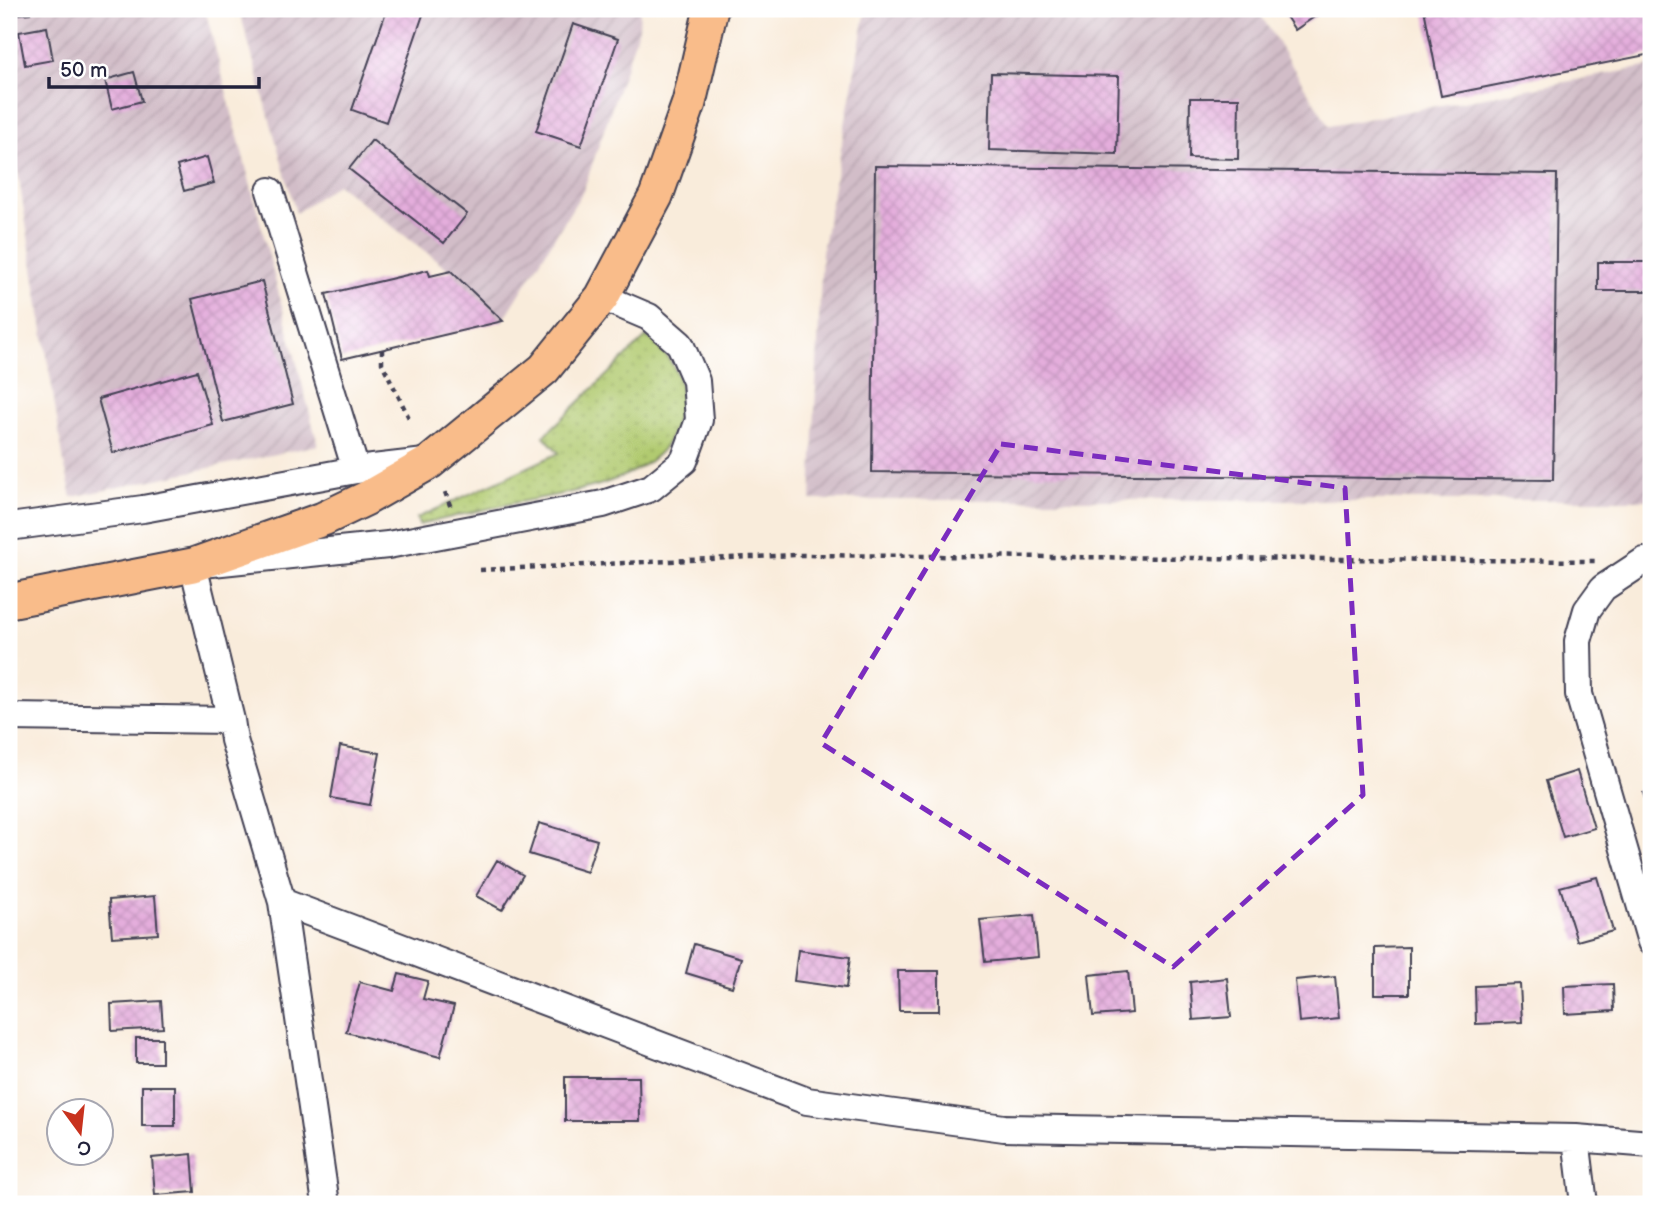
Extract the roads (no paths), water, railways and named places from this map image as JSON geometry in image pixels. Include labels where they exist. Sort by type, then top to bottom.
[{"type":"main road","points":[[9,601],[193,565],[323,519],[430,462],[544,369],[602,297],[656,196],[690,103],[711,9]]},
{"type":"street","points":[[270,191],[356,470]]},
{"type":"street","points":[[326,1204],[282,902],[234,740],[232,720],[193,565],[388,545],[603,504],[651,488],[684,461],[699,420],[696,381],[680,344],[649,317],[602,297]]},
{"type":"street","points":[[9,527],[143,509],[356,470],[430,462]]},
{"type":"street","points":[[1644,561],[1603,588],[1587,610],[1577,641],[1579,694],[1651,942]]},
{"type":"street","points":[[9,718],[232,720]]},
{"type":"street","points":[[282,902],[807,1101],[1004,1128],[1576,1138],[1651,1144]]},
{"type":"street","points":[[1576,1138],[1584,1204]]}]
